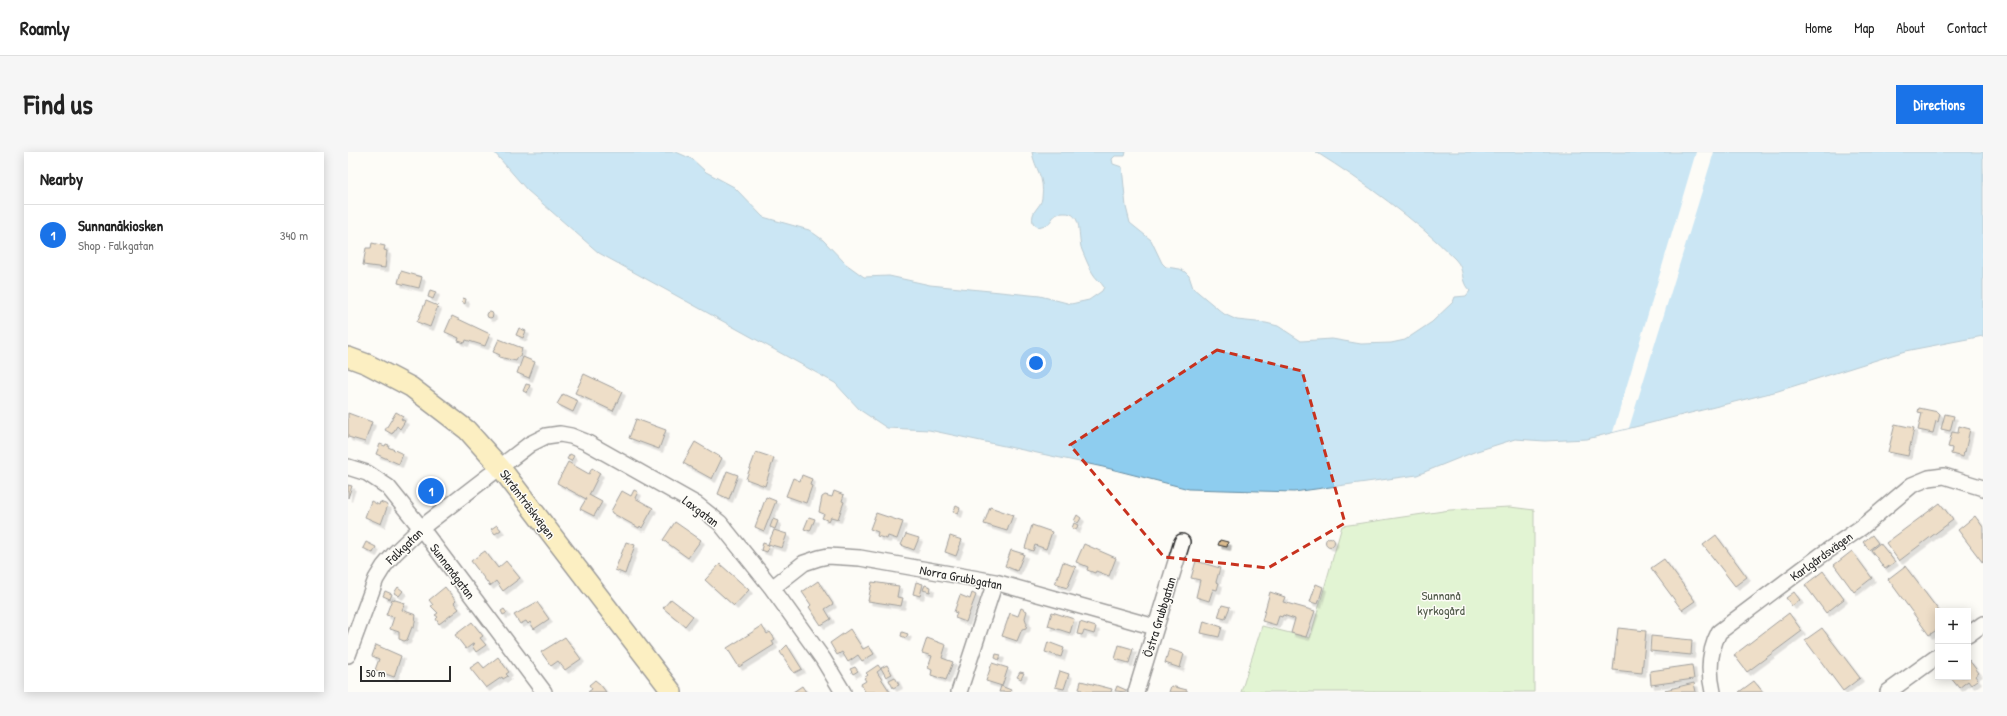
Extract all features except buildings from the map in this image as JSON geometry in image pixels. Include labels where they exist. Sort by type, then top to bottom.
[{"type":"main road","name":"Skråmträskvägen","points":[[348,357],[367,364],[411,387],[467,430],[500,467],[672,692]]},
{"type":"street","name":"Laxgatan","points":[[500,467],[530,444],[546,436],[560,434],[586,442],[696,504],[720,523],[772,588],[823,659],[843,692]]},
{"type":"street","name":"Sunnanågatan","points":[[348,467],[367,473],[388,487],[421,528],[544,692]]},
{"type":"street","name":"Falkgatan","points":[[348,655],[353,628],[376,579],[395,552],[421,528],[500,467]]},
{"type":"street","name":"Karlgårdsvägen","points":[[1714,692],[1711,681],[1712,645],[1719,632],[1820,556],[1862,527],[1912,485],[1929,478],[1944,476],[1983,488]]},
{"type":"street","name":"Östra Grubbgatan","points":[[1136,692],[1182,542]]},
{"type":"street","name":"Norra Grubbgatan","points":[[772,588],[804,563],[828,556],[860,558],[995,582],[1155,627]]},
{"type":"street","points":[[959,692],[995,582]]},
{"type":"street","points":[[1971,633],[1983,624]]},
{"type":"street","points":[[1888,692],[1935,658]]},
{"type":"highlighted area","points":[[1217,350],[1302,371],[1345,523],[1268,568],[1164,557],[1070,445]]},
{"type":"green space","name":"Sunnanå kyrkogård","points":[[1510,507],[1534,510],[1534,692],[1241,692],[1262,626],[1310,638],[1342,526],[1450,510]]},
{"type":"water","points":[[494,152],[676,152],[692,159],[706,172],[734,187],[763,217],[809,230],[823,240],[846,264],[864,277],[889,276],[930,285],[1040,296],[1071,304],[1089,300],[1102,291],[1104,287],[1093,274],[1085,258],[1081,245],[1079,227],[1075,217],[1070,214],[1061,213],[1055,216],[1049,224],[1038,227],[1033,223],[1033,215],[1040,204],[1043,190],[1032,152],[1126,152],[1125,156],[1115,156],[1112,159],[1113,164],[1122,167],[1126,207],[1130,223],[1151,240],[1162,263],[1166,267],[1180,269],[1185,272],[1189,276],[1193,288],[1224,314],[1237,320],[1266,323],[1278,326],[1301,341],[1332,339],[1361,344],[1391,343],[1405,340],[1432,322],[1453,302],[1455,297],[1466,296],[1470,291],[1455,259],[1423,229],[1353,176],[1316,152],[1983,152],[1983,336],[1905,351],[1778,391],[1587,439],[1545,441],[1515,439],[1474,452],[1417,475],[1294,492],[1189,489],[1103,467],[929,430],[887,428],[860,410],[835,383],[599,253],[527,190]]},
{"type":"pier","points":[[1696,152],[1714,152],[1629,428],[1613,432]]},
{"type":"place","name":"Sunnanåkiosken","points":[[431,491]]}]
